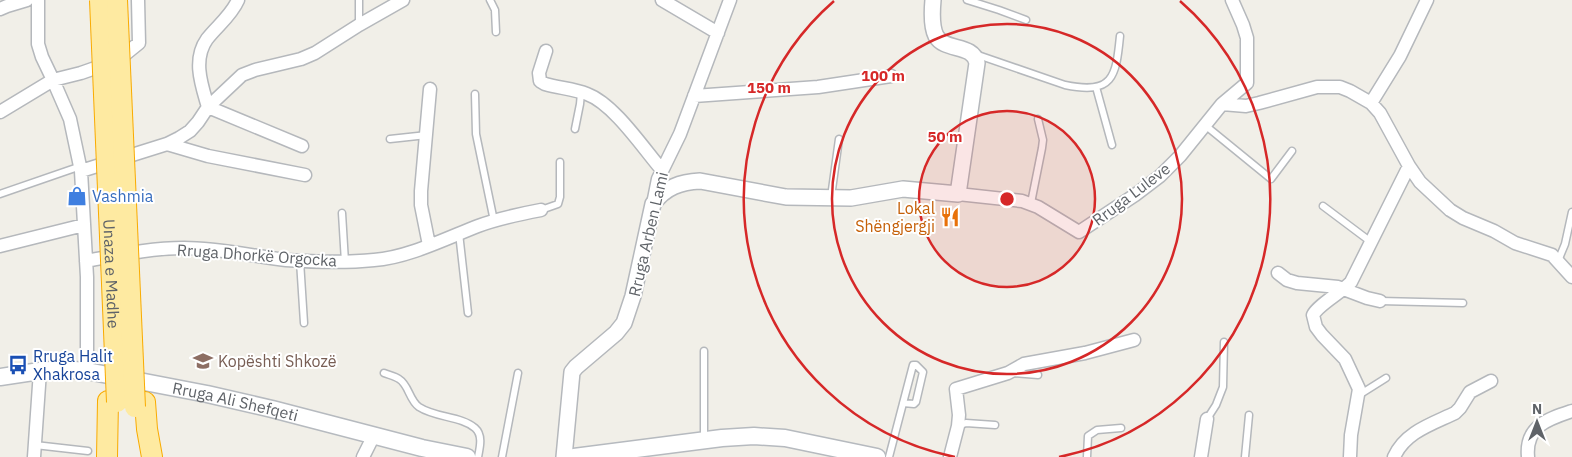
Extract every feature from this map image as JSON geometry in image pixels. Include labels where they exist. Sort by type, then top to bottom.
[{"type":"highway","name":"Unaza e Madhe","points":[[100,0],[106,143],[126,403]]},
{"type":"highway","name":"Unaza e Madhe","points":[[117,0],[126,206],[126,403],[119,457]]},
{"type":"highway","points":[[107,457],[126,403]]},
{"type":"highway","points":[[126,403],[137,457]]},
{"type":"highway","points":[[126,403],[152,457]]},
{"type":"main road","name":"Rruga Ali Shefqeti","points":[[0,377],[40,371],[87,371],[207,394],[466,457]]},
{"type":"main road","points":[[574,457],[738,436],[772,437],[877,457]]},
{"type":"street","points":[[0,9],[27,0]]},
{"type":"street","points":[[38,0],[38,44],[70,119],[81,168],[86,261],[87,371]]},
{"type":"street","points":[[0,112],[53,80],[81,73],[118,60],[139,44],[138,0]]},
{"type":"street","points":[[208,107],[200,74],[201,52],[207,40],[233,11],[238,0]]},
{"type":"street","points":[[81,168],[167,144],[180,138],[198,122],[208,107],[242,75],[255,70],[301,60],[403,0]]},
{"type":"street","points":[[662,0],[718,33]]},
{"type":"street","name":"Rruga Arben Lami","points":[[564,457],[572,372],[616,333],[624,322],[633,296],[658,179],[680,134],[730,0]]},
{"type":"street","points":[[933,0],[933,24],[936,36],[946,44],[971,52],[975,55],[977,63],[958,194]]},
{"type":"street","name":"Rruga Luleve","points":[[652,208],[659,196],[668,189],[688,182],[712,183],[746,191],[786,197],[831,198],[868,196],[903,189],[1031,203],[1079,232],[1160,176],[1206,126],[1222,104],[1247,83],[1247,38],[1232,0]]},
{"type":"street","points":[[1371,103],[1400,56],[1427,0]]},
{"type":"street","points":[[546,50],[540,73],[540,81],[587,94],[602,102],[616,115],[662,170]]},
{"type":"street","points":[[694,96],[818,87],[890,76]]},
{"type":"street","points":[[1222,104],[1246,106],[1259,104],[1317,87],[1340,87],[1350,91],[1371,103],[1380,113],[1420,182],[1450,210],[1515,243],[1552,255],[1572,278]]},
{"type":"street","points":[[429,245],[421,191],[430,89]]},
{"type":"street","points":[[208,107],[302,146]]},
{"type":"street","points":[[167,144],[208,156],[305,175]]},
{"type":"street","points":[[1350,457],[1351,436],[1359,389],[1345,359],[1316,327],[1313,315],[1318,308],[1345,289],[1351,282],[1409,166]]},
{"type":"street","name":"Rruga Dhorkë Orgocka","points":[[86,261],[141,250],[184,248],[300,261],[345,262],[376,260],[395,257],[494,221],[541,210]]},
{"type":"street","points":[[0,246],[84,225]]},
{"type":"street","points":[[1278,273],[1287,280],[1297,283],[1345,289],[1360,296],[1380,301]]},
{"type":"street","points":[[950,457],[959,415],[956,389],[1008,373],[1024,364],[1060,359],[1134,340]]},
{"type":"street","points":[[35,451],[40,371]]},
{"type":"street","points":[[1394,457],[1403,442],[1412,434],[1455,413],[1470,392],[1491,381]]},
{"type":"street","points":[[1528,457],[1528,443],[1535,429],[1552,417],[1572,411]]},
{"type":"street","points":[[1200,457],[1207,419]]},
{"type":"street","points":[[363,457],[374,436]]},
{"type":"lane","points":[[359,0],[359,25]]},
{"type":"lane","points":[[490,0],[495,10],[496,32]]},
{"type":"lane","points":[[967,0],[1026,20]]},
{"type":"lane","points":[[971,52],[1066,85],[1079,88],[1096,87],[1112,78],[1116,70],[1120,36]]},
{"type":"lane","points":[[1096,87],[1112,145]]},
{"type":"lane","points":[[575,129],[581,93]]},
{"type":"lane","points":[[475,94],[476,134],[494,221]]},
{"type":"lane","points":[[1031,203],[1043,140],[1038,119]]},
{"type":"lane","points":[[1206,126],[1271,179],[1292,151]]},
{"type":"lane","points":[[390,139],[427,135]]},
{"type":"lane","points":[[831,198],[839,140]]},
{"type":"lane","name":"Rruga Dhorkë Orgocka","points":[[541,210],[558,204],[560,197],[560,162]]},
{"type":"lane","points":[[0,194],[81,168]]},
{"type":"lane","points":[[1323,206],[1371,242]]},
{"type":"lane","points":[[1558,262],[1565,244],[1572,212]]},
{"type":"lane","points":[[342,214],[345,262]]},
{"type":"lane","points":[[459,233],[468,313]]},
{"type":"lane","points":[[300,261],[304,323]]},
{"type":"lane","points":[[1380,301],[1463,304]]},
{"type":"lane","points":[[1207,419],[1216,405],[1223,387],[1224,342]]},
{"type":"lane","points":[[704,351],[704,440]]},
{"type":"lane","points":[[889,457],[903,403],[913,365],[916,365],[923,372],[916,402],[911,405],[903,403]]},
{"type":"lane","points":[[384,373],[399,379],[405,384],[416,405],[424,410],[431,414],[458,420],[475,428],[481,439],[478,457]]},
{"type":"lane","points":[[502,457],[518,373]]},
{"type":"lane","points":[[1008,373],[1038,376]]},
{"type":"lane","points":[[1358,396],[1386,378]]},
{"type":"lane","points":[[1245,457],[1249,415]]},
{"type":"lane","points":[[958,426],[966,423],[995,425]]},
{"type":"lane","points":[[1087,457],[1088,436],[1097,430],[1121,428]]},
{"type":"lane","points":[[35,451],[88,451]]},
{"type":"place","name":"Vashmia","points":[[77,196]]},
{"type":"place","name":"Lokal Shëngjergji","points":[[950,217]]},
{"type":"place","name":"Kopështi Shkozë","points":[[203,361]]},
{"type":"place","name":"Rruga Halit Xhakrosa","points":[[18,365]]}]
